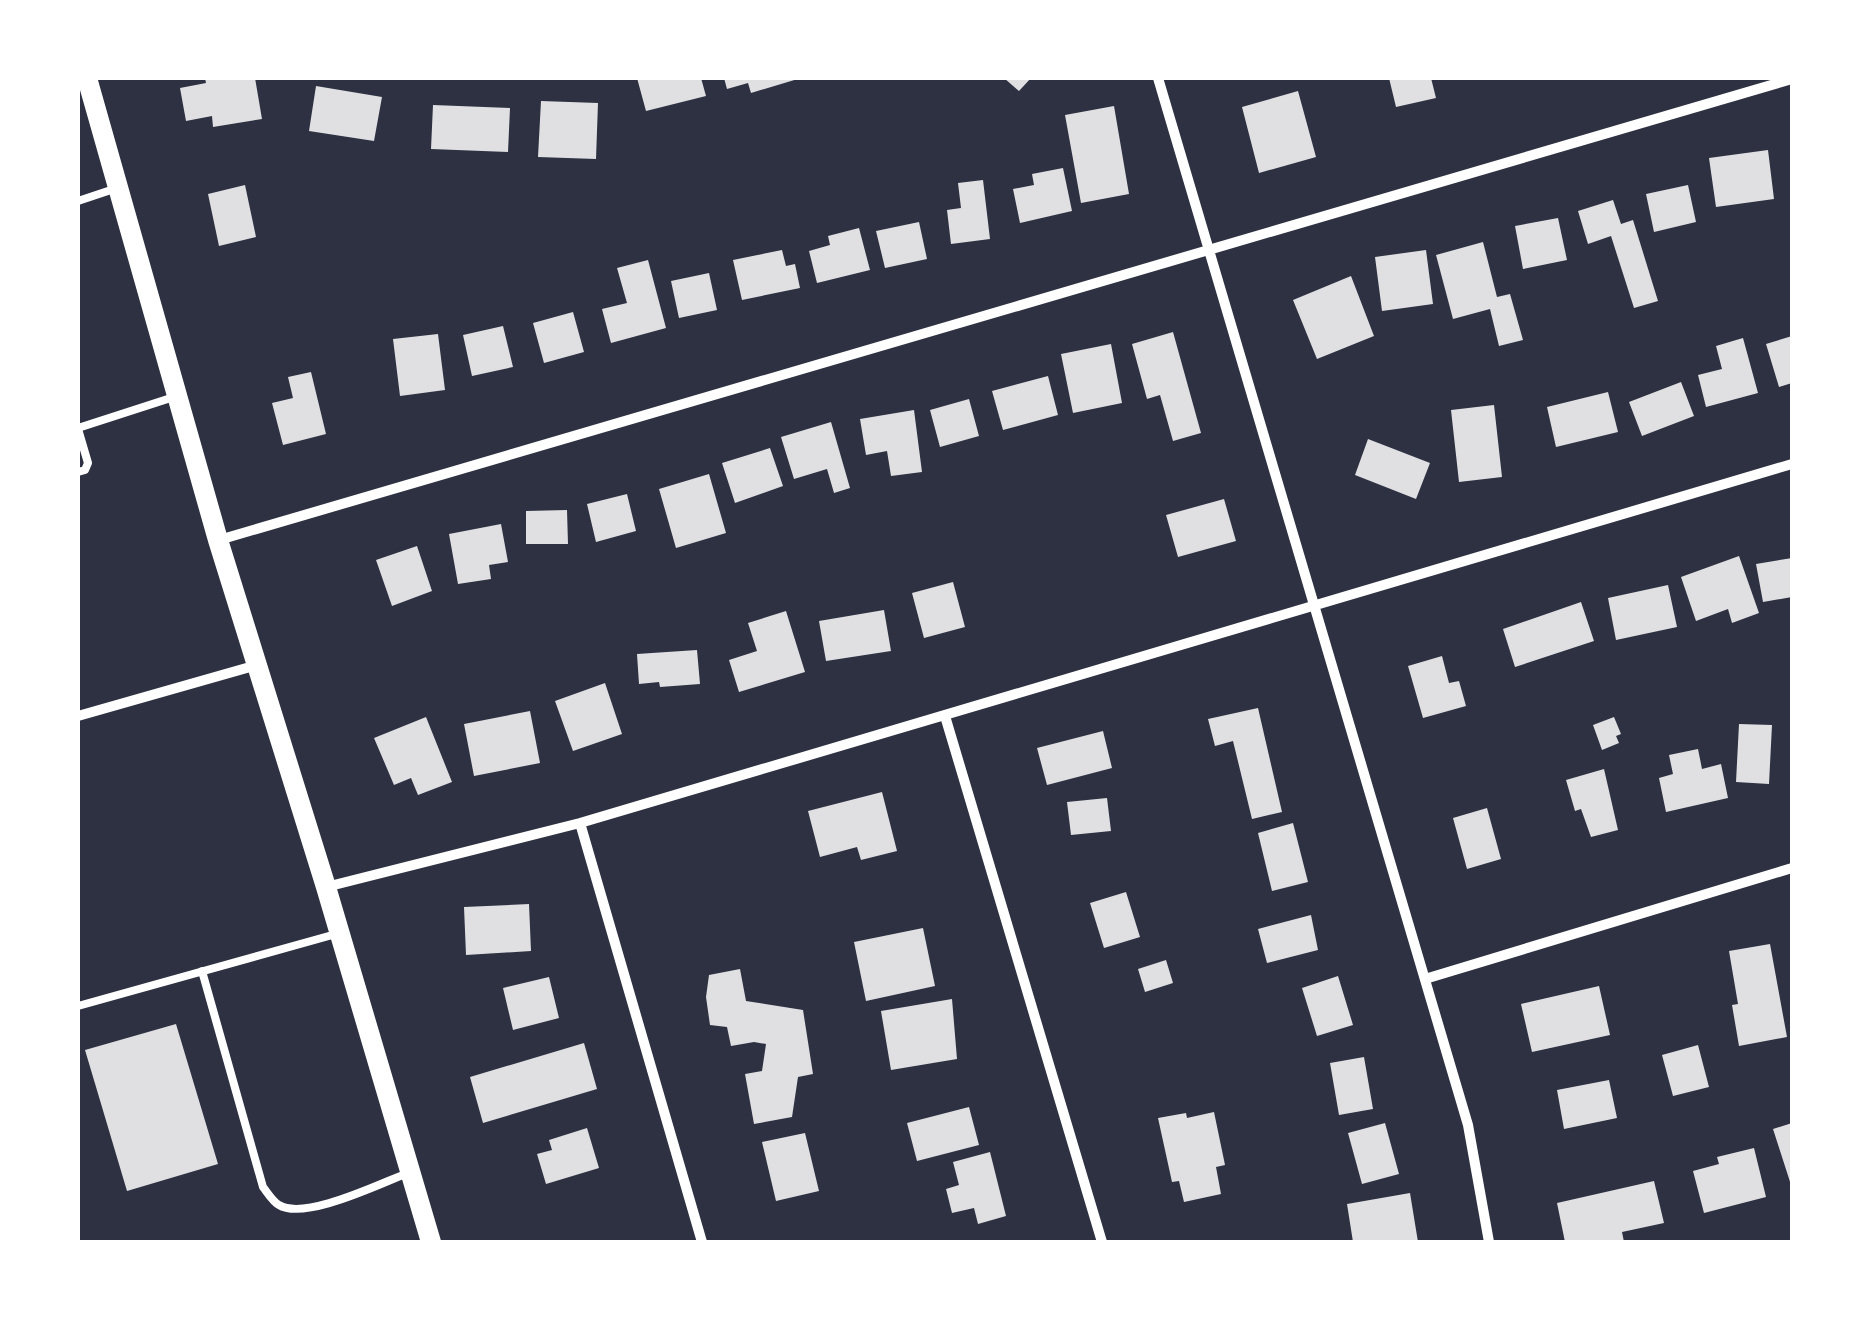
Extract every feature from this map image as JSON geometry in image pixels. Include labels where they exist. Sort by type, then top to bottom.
[{"type":"main road","points":[[87,78],[218,540],[432,1242]]},
{"type":"street","points":[[1158,78],[1468,1125],[1489,1242]]},
{"type":"street","points":[[218,540],[1792,79]]},
{"type":"street","points":[[326,887],[580,823],[1792,464]]},
{"type":"street","points":[[78,716],[257,665]]},
{"type":"street","points":[[945,716],[1102,1242]]},
{"type":"street","points":[[580,823],[702,1242]]},
{"type":"street","points":[[1425,979],[1792,868]]},
{"type":"lane","points":[[78,200],[118,188]]},
{"type":"lane","points":[[78,472],[85,470],[88,463],[78,429],[177,396]]},
{"type":"lane","points":[[78,1006],[340,933]]},
{"type":"lane","points":[[202,971],[263,1187],[278,1205],[296,1210],[317,1207],[411,1172]]},
{"type":"building","points":[[205,78],[255,78],[262,119],[213,127],[212,116],[186,121],[180,88],[206,83]]},
{"type":"building","points":[[637,78],[701,78],[706,96],[646,111]]},
{"type":"building","points":[[724,78],[801,78],[751,93],[748,83],[727,89]]},
{"type":"building","points":[[1004,78],[1031,78],[1019,91]]},
{"type":"building","points":[[1389,78],[1431,78],[1436,98],[1396,107]]},
{"type":"building","points":[[316,86],[382,97],[374,141],[309,131]]},
{"type":"building","points":[[1298,91],[1316,157],[1259,173],[1242,107]]},
{"type":"building","points":[[541,101],[598,103],[596,159],[538,157]]},
{"type":"building","points":[[433,105],[510,108],[508,152],[431,149]]},
{"type":"building","points":[[1114,106],[1129,194],[1081,203],[1065,115]]},
{"type":"building","points":[[1768,150],[1774,199],[1716,207],[1709,158]]},
{"type":"building","points":[[1063,168],[1072,211],[1020,223],[1013,189],[1034,185],[1032,174]]},
{"type":"building","points":[[983,180],[990,239],[951,244],[947,210],[961,208],[958,183]]},
{"type":"building","points":[[245,185],[256,237],[219,246],[208,194]]},
{"type":"building","points":[[1688,185],[1696,222],[1654,232],[1646,194]]},
{"type":"building","points":[[1613,200],[1621,224],[1633,220],[1658,301],[1634,308],[1611,236],[1588,244],[1578,211]]},
{"type":"building","points":[[1558,218],[1567,260],[1523,269],[1515,226]]},
{"type":"building","points":[[919,222],[927,259],[885,268],[876,231]]},
{"type":"building","points":[[859,228],[870,270],[817,283],[809,251],[830,245],[828,236]]},
{"type":"building","points":[[1483,242],[1497,297],[1510,294],[1523,340],[1499,346],[1490,309],[1453,319],[1436,255]]},
{"type":"building","points":[[782,250],[786,266],[795,264],[800,288],[742,300],[733,260]]},
{"type":"building","points":[[1426,250],[1433,304],[1382,311],[1375,257]]},
{"type":"building","points":[[648,260],[666,328],[611,343],[602,309],[627,303],[617,268]]},
{"type":"building","points":[[709,273],[717,310],[679,318],[671,281]]},
{"type":"building","points":[[1351,276],[1374,336],[1317,359],[1293,300]]},
{"type":"building","points":[[573,312],[584,352],[544,363],[533,323]]},
{"type":"building","points":[[503,326],[513,367],[472,376],[463,335]]},
{"type":"building","points":[[1173,332],[1201,433],[1173,441],[1160,395],[1147,399],[1132,344]]},
{"type":"building","points":[[438,334],[445,390],[400,396],[393,339]]},
{"type":"building","points":[[1792,336],[1792,383],[1779,387],[1766,344]]},
{"type":"building","points":[[1743,338],[1758,393],[1706,407],[1698,375],[1722,369],[1716,346]]},
{"type":"building","points":[[1111,344],[1122,403],[1073,413],[1061,354]]},
{"type":"building","points":[[311,372],[326,434],[283,445],[272,403],[293,398],[288,377]]},
{"type":"building","points":[[1048,376],[1058,415],[1003,430],[992,391]]},
{"type":"building","points":[[1681,382],[1694,416],[1642,436],[1629,402]]},
{"type":"building","points":[[1608,392],[1618,432],[1556,447],[1547,407]]},
{"type":"building","points":[[969,399],[979,436],[940,447],[930,410]]},
{"type":"building","points":[[1494,405],[1502,477],[1459,482],[1451,410]]},
{"type":"building","points":[[914,410],[922,472],[891,476],[887,451],[866,455],[860,419]]},
{"type":"building","points":[[831,422],[850,488],[834,493],[827,469],[794,479],[781,437]]},
{"type":"building","points":[[1368,439],[1430,463],[1416,499],[1355,475]]},
{"type":"building","points":[[770,448],[783,486],[735,503],[722,463]]},
{"type":"building","points":[[709,474],[726,533],[676,548],[659,489]]},
{"type":"building","points":[[627,494],[636,531],[596,542],[587,504]]},
{"type":"building","points":[[1224,499],[1236,541],[1178,557],[1166,515]]},
{"type":"building","points":[[567,510],[568,544],[526,544],[526,511]]},
{"type":"building","points":[[501,524],[508,562],[489,565],[491,579],[458,584],[449,534]]},
{"type":"building","points":[[417,546],[432,591],[392,606],[376,560]]},
{"type":"building","points":[[1739,556],[1759,613],[1732,623],[1728,609],[1696,621],[1681,577]]},
{"type":"building","points":[[1792,558],[1792,597],[1763,602],[1756,564]]},
{"type":"building","points":[[953,582],[965,627],[924,638],[912,593]]},
{"type":"building","points":[[1668,585],[1677,627],[1616,640],[1608,598]]},
{"type":"building","points":[[1581,602],[1594,641],[1515,667],[1503,629]]},
{"type":"building","points":[[884,610],[891,651],[826,661],[819,621]]},
{"type":"building","points":[[786,611],[805,672],[739,692],[729,660],[757,651],[748,623]]},
{"type":"building","points":[[697,650],[700,684],[639,684],[637,654]]},
{"type":"building","points":[[1442,656],[1449,683],[1459,681],[1466,706],[1423,718],[1408,666]]},
{"type":"building","points":[[605,683],[622,734],[573,751],[555,701]]},
{"type":"building","points":[[1258,708],[1282,812],[1252,819],[1233,741],[1215,746],[1208,719]]},
{"type":"building","points":[[530,711],[540,763],[474,776],[464,724]]},
{"type":"building","points":[[426,717],[452,782],[418,795],[411,778],[394,785],[374,738]]},
{"type":"building","points":[[1614,717],[1621,734],[1616,736],[1619,743],[1602,750],[1593,725]]},
{"type":"building","points":[[1739,724],[1772,725],[1769,784],[1736,782]]},
{"type":"building","points":[[1103,731],[1112,768],[1047,785],[1037,748]]},
{"type":"building","points":[[1698,749],[1702,769],[1721,764],[1728,798],[1666,812],[1659,778],[1673,774],[1669,755]]},
{"type":"building","points":[[1604,769],[1618,830],[1591,837],[1581,809],[1575,811],[1566,780]]},
{"type":"building","points":[[882,792],[897,851],[861,860],[857,847],[820,857],[808,811]]},
{"type":"building","points":[[1107,798],[1111,831],[1071,835],[1067,802]]},
{"type":"building","points":[[1487,808],[1501,859],[1467,869],[1453,818]]},
{"type":"building","points":[[1293,823],[1308,882],[1272,891],[1258,833]]},
{"type":"building","points":[[1126,892],[1140,937],[1104,948],[1090,903]]},
{"type":"building","points":[[529,904],[531,951],[466,955],[464,907]]},
{"type":"building","points":[[1311,915],[1318,950],[1267,963],[1258,929]]},
{"type":"building","points":[[923,928],[935,986],[866,1001],[854,942]]},
{"type":"building","points":[[1770,944],[1787,1037],[1739,1046],[1732,1005],[1738,1004],[1729,951]]},
{"type":"building","points":[[1166,960],[1173,983],[1145,992],[1138,969]]},
{"type":"building","points":[[740,969],[746,1001],[803,1010],[813,1074],[798,1077],[792,1117],[754,1124],[745,1074],[762,1071],[766,1044],[731,1046],[727,1027],[710,1025],[706,997],[709,975]]},
{"type":"building","points":[[1338,976],[1353,1025],[1317,1036],[1302,988]]},
{"type":"building","points":[[549,977],[559,1018],[513,1030],[503,988]]},
{"type":"building","points":[[1599,986],[1610,1035],[1532,1052],[1521,1004]]},
{"type":"building","points":[[952,999],[957,1059],[891,1070],[881,1011]]},
{"type":"building","points":[[176,1024],[218,1164],[127,1191],[85,1050]]},
{"type":"building","points":[[584,1043],[597,1089],[483,1123],[470,1077]]},
{"type":"building","points":[[1698,1045],[1709,1087],[1673,1096],[1662,1055]]},
{"type":"building","points":[[1364,1057],[1373,1109],[1339,1115],[1330,1063]]},
{"type":"building","points":[[1609,1080],[1617,1118],[1564,1129],[1557,1090]]},
{"type":"building","points":[[969,1107],[979,1145],[917,1161],[907,1123]]},
{"type":"building","points":[[1214,1112],[1225,1165],[1216,1167],[1221,1194],[1184,1202],[1179,1181],[1172,1182],[1158,1118],[1186,1113],[1187,1118]]},
{"type":"building","points":[[1385,1123],[1399,1174],[1362,1184],[1348,1133]]},
{"type":"building","points":[[1792,1123],[1792,1188],[1773,1129]]},
{"type":"building","points":[[587,1128],[599,1168],[546,1184],[537,1154],[552,1150],[549,1140]]},
{"type":"building","points":[[805,1133],[819,1191],[776,1201],[762,1142]]},
{"type":"building","points":[[1754,1148],[1766,1197],[1704,1213],[1693,1171],[1719,1164],[1717,1157]]},
{"type":"building","points":[[990,1152],[1006,1216],[978,1224],[974,1208],[952,1213],[946,1189],[959,1185],[953,1162]]},
{"type":"building","points":[[1654,1181],[1664,1223],[1622,1232],[1624,1242],[1565,1242],[1557,1203]]},
{"type":"building","points":[[1410,1193],[1418,1242],[1353,1242],[1347,1204]]}]
